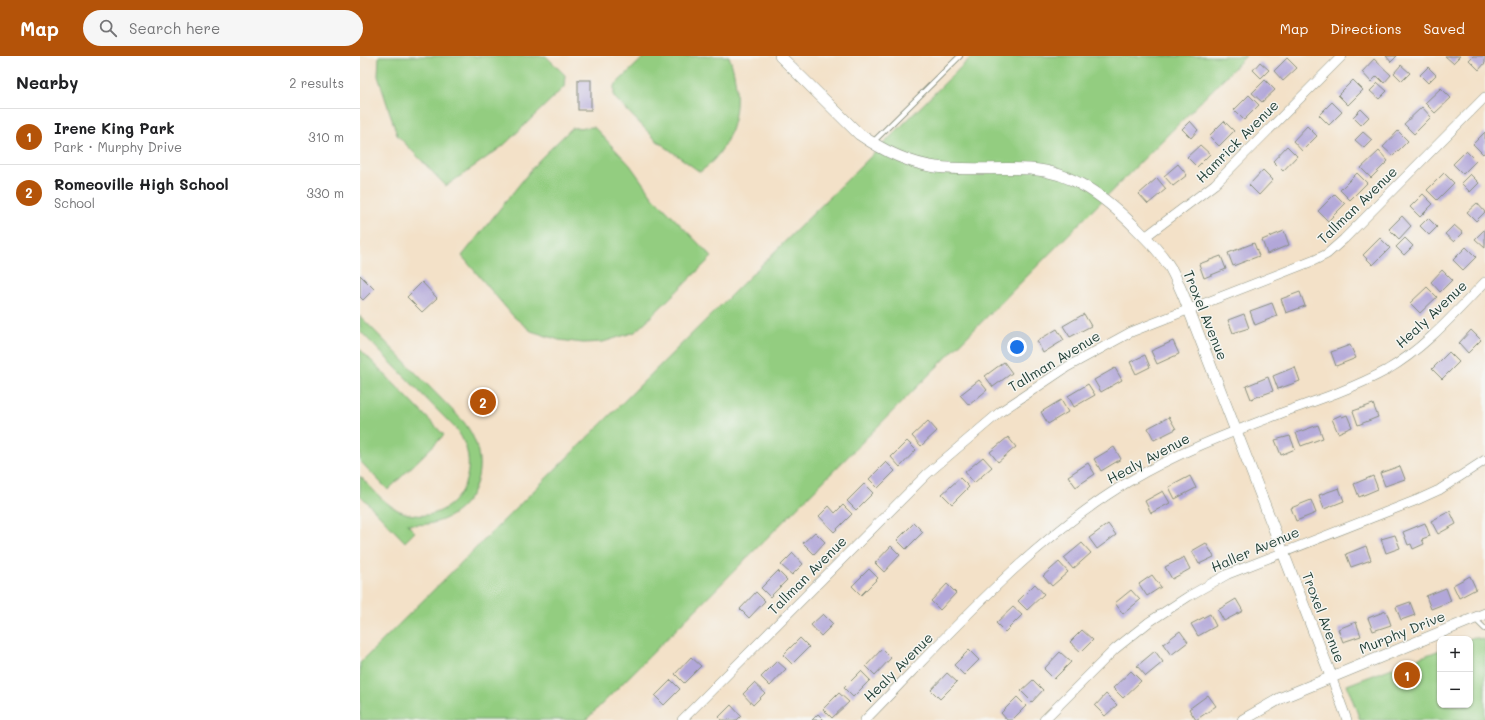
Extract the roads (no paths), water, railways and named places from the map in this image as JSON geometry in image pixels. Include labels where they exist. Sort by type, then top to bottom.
[{"type":"street","name":"Troxel Avenue","points":[[780,56],[859,134],[872,143],[918,164],[937,167],[1031,169],[1059,175],[1087,187],[1103,197],[1145,237],[1171,269],[1189,309],[1347,720]]},
{"type":"street","name":"Hamrick Avenue","points":[[1145,237],[1215,184],[1342,56]]},
{"type":"street","name":"Tallman Avenue","points":[[682,720],[927,474],[974,432],[1015,401],[1067,367],[1130,332],[1295,269],[1327,254],[1349,234],[1485,97]]},
{"type":"street","name":"Healy Avenue","points":[[865,720],[1002,581],[1065,526],[1104,497],[1155,467],[1183,453],[1236,430],[1331,395],[1388,369],[1422,344],[1485,282]]},
{"type":"street","name":"Haller Avenue","points":[[1044,720],[1115,649],[1149,622],[1228,574],[1417,500],[1439,490],[1485,460]]},
{"type":"street","name":"Murphy Drive","points":[[1244,720],[1282,698],[1331,676],[1485,614]]},
{"type":"lane","points":[[872,143],[960,56]]},
{"type":"lane","points":[[1475,619],[1485,629]]},
{"type":"place","name":"Romeoville High School","points":[[483,402]]},
{"type":"place","name":"Irene King Park","points":[[1407,675]]}]
